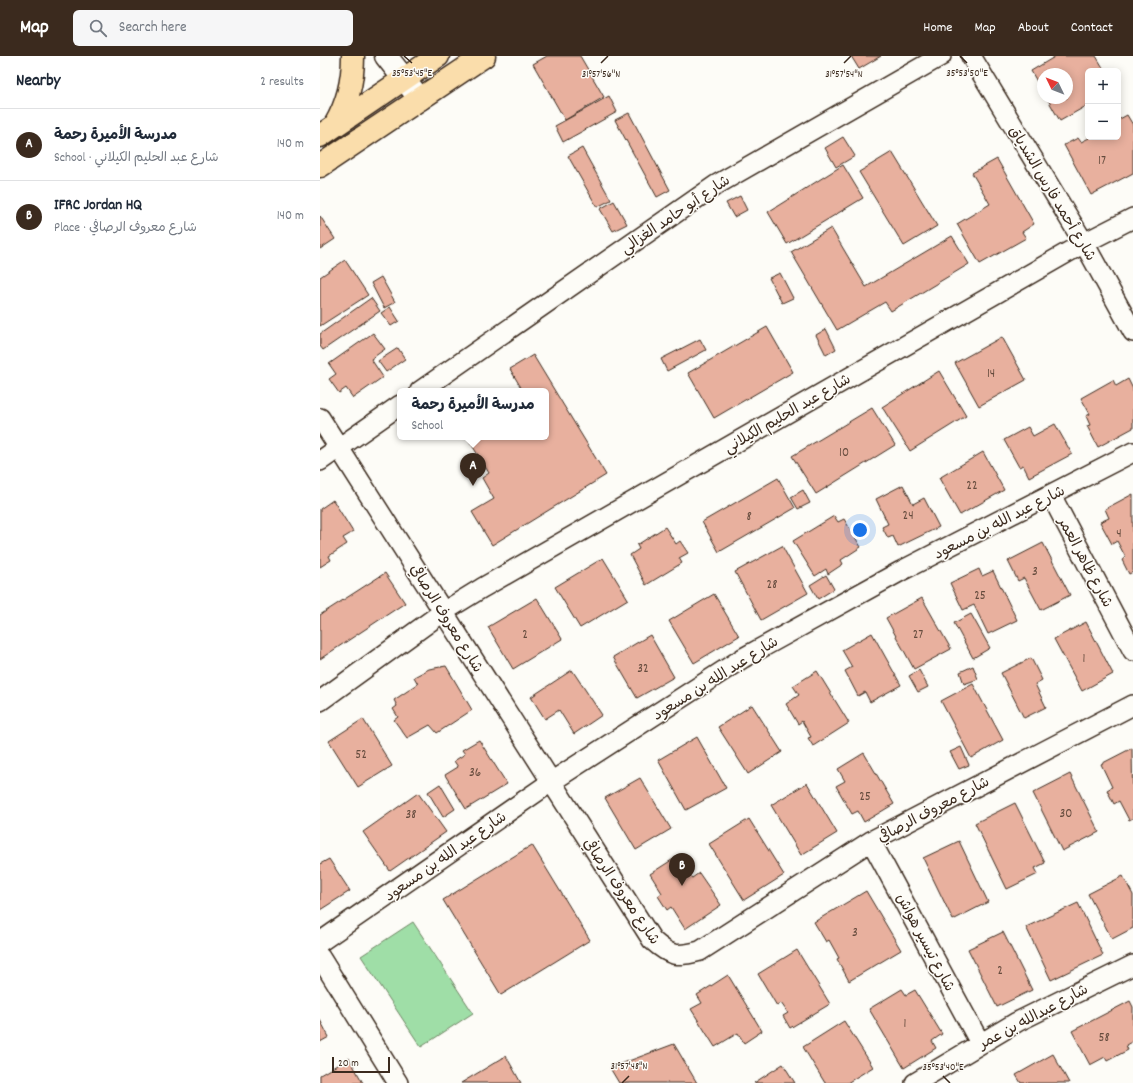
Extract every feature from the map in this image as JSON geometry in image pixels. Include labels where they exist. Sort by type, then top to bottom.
[{"type":"main road","points":[[328,130],[347,104],[352,78],[353,56]]},
{"type":"main road","points":[[320,166],[484,56]]},
{"type":"main road","points":[[328,130],[404,79],[432,58]]},
{"type":"street","points":[[386,56],[420,99]]},
{"type":"street","name":"شارع أبو حامد الغزالي","points":[[424,388],[716,184],[941,56]]},
{"type":"street","name":"شارع أحمد فارس الشدياق","points":[[970,56],[1084,243],[1133,332]]},
{"type":"street","points":[[432,58],[446,81]]},
{"type":"street","name":"شارع عبد الحليم الكيلاني","points":[[443,612],[482,588],[1084,243],[1133,218]]},
{"type":"street","points":[[320,461],[397,407]]},
{"type":"street","name":"شارع معروف الرصافي","points":[[320,418],[652,940],[664,951],[680,956],[700,951],[871,841],[1133,705]]},
{"type":"street","name":"شارع عبد الله بن مسعود","points":[[320,942],[551,782],[743,658],[901,571],[1133,452]]},
{"type":"street","name":"شارع ظاهر العمر","points":[[1051,495],[1133,651]]},
{"type":"street","points":[[320,701],[443,612]]},
{"type":"street","name":"شارع تيسير هواش","points":[[871,841],[980,1043]]},
{"type":"street","points":[[320,957],[398,1083]]},
{"type":"street","name":"شارع عبدالله بن عمر","points":[[915,1083],[1017,1022],[1133,965]]},
{"type":"green space","points":[[413,922],[473,1013],[421,1047],[361,956]]},
{"type":"building","points":[[547,56],[580,56],[604,97],[565,120],[533,64]]},
{"type":"building","points":[[851,56],[881,56],[859,69]]},
{"type":"building","points":[[1056,56],[1096,56],[1103,68],[1085,68],[1085,107],[1060,121],[1050,104],[1073,104],[1073,68],[1037,68],[1037,82],[1031,71]]},
{"type":"building","points":[[609,96],[617,112],[563,142],[555,126]]},
{"type":"building","points":[[629,113],[670,190],[657,197],[615,120]]},
{"type":"building","points":[[1127,115],[1133,125],[1133,173],[1091,195],[1064,145],[1078,138],[1081,142],[1085,140],[1121,140],[1121,118]]},
{"type":"building","points":[[843,137],[855,156],[836,167],[825,148]]},
{"type":"building","points":[[582,148],[611,200],[597,207],[568,156]]},
{"type":"building","points":[[892,152],[937,226],[904,246],[859,172]]},
{"type":"building","points":[[997,159],[1034,224],[1022,232],[1026,238],[980,264],[957,224],[990,204],[972,173]]},
{"type":"building","points":[[843,165],[863,198],[787,244],[768,212]]},
{"type":"building","points":[[740,196],[747,210],[734,217],[726,203]]},
{"type":"building","points":[[614,201],[627,224],[613,231],[600,209]]},
{"type":"building","points":[[320,216],[335,239],[320,249]]},
{"type":"building","points":[[831,228],[866,287],[952,236],[969,264],[891,311],[885,302],[837,330],[791,252]]},
{"type":"building","points":[[345,260],[368,295],[320,326],[320,277]]},
{"type":"building","points":[[780,273],[793,298],[782,303],[769,278]]},
{"type":"building","points":[[381,277],[395,302],[384,308],[371,283]]},
{"type":"building","points":[[371,298],[380,311],[323,350],[320,346],[320,334]]},
{"type":"building","points":[[390,307],[399,321],[391,326],[381,313]]},
{"type":"building","points":[[767,327],[793,372],[714,418],[688,373]]},
{"type":"building","points":[[826,329],[836,349],[826,355],[816,335]]},
{"type":"building","points":[[373,333],[385,349],[371,359],[383,377],[353,398],[346,388],[339,393],[329,379],[336,374],[329,364]]},
{"type":"building","points":[[1002,337],[1026,380],[979,406],[955,363]]},
{"type":"building","points":[[700,339],[706,350],[667,371],[661,359]]},
{"type":"building","points":[[398,348],[405,359],[386,372],[378,361]]},
{"type":"building","points":[[533,355],[606,475],[492,545],[472,512],[494,499],[482,478],[489,473],[469,440],[549,440],[549,388],[521,388],[510,369]]},
{"type":"building","points":[[939,371],[966,416],[910,451],[882,407]]},
{"type":"building","points":[[1128,379],[1133,389],[1133,428],[1098,447],[1087,426],[1090,425],[1086,416],[1090,414],[1081,398],[1113,380],[1116,386]]},
{"type":"building","points":[[872,408],[895,445],[816,494],[792,456]]},
{"type":"building","points":[[1055,424],[1072,454],[1029,477],[1023,465],[1019,467],[1004,440],[1028,427],[1033,436]]},
{"type":"building","points":[[983,452],[1004,490],[960,515],[939,478]]},
{"type":"building","points":[[778,478],[795,508],[719,552],[702,522]]},
{"type":"building","points":[[903,485],[913,504],[924,498],[939,527],[898,547],[893,536],[888,538],[882,527],[888,524],[876,499]]},
{"type":"building","points":[[803,490],[810,503],[798,509],[791,497]]},
{"type":"building","points":[[1133,494],[1133,572],[1129,574],[1122,560],[1126,558],[1117,541],[1112,544],[1100,522],[1109,518],[1105,509]]},
{"type":"building","points":[[333,500],[353,532],[343,538],[347,544],[329,556],[331,560],[320,567],[320,509]]},
{"type":"building","points":[[834,516],[838,522],[844,519],[861,547],[841,560],[843,564],[828,574],[826,569],[815,576],[793,541]]},
{"type":"building","points":[[665,527],[676,544],[680,541],[688,553],[679,558],[682,563],[646,585],[630,555],[639,549],[637,545]]},
{"type":"building","points":[[1043,543],[1070,595],[1041,610],[1024,578],[1018,581],[1008,561]]},
{"type":"building","points":[[782,546],[808,593],[761,620],[735,572]]},
{"type":"building","points":[[603,558],[628,599],[580,628],[555,587]]},
{"type":"building","points":[[979,569],[982,576],[993,571],[1017,620],[988,634],[974,605],[963,610],[950,583]]},
{"type":"building","points":[[385,573],[405,603],[320,659],[320,615]]},
{"type":"building","points":[[826,575],[834,589],[818,599],[810,585]]},
{"type":"building","points":[[714,594],[739,636],[694,663],[669,621]]},
{"type":"building","points":[[537,598],[562,639],[513,669],[488,627]]},
{"type":"building","points":[[922,598],[951,649],[914,669],[886,618]]},
{"type":"building","points":[[971,614],[990,648],[973,658],[954,623]]},
{"type":"building","points":[[1086,622],[1113,674],[1082,691],[1054,639]]},
{"type":"building","points":[[872,633],[901,685],[870,702],[865,692],[858,696],[845,671],[852,667],[842,650]]},
{"type":"building","points":[[650,635],[674,677],[637,698],[613,657]]},
{"type":"building","points":[[1031,658],[1042,680],[1035,684],[1046,707],[1024,718],[1001,673]]},
{"type":"building","points":[[446,666],[472,710],[437,733],[430,725],[407,738],[394,720],[398,717],[393,709],[397,706],[394,700],[418,684],[414,677],[429,669]]},
{"type":"building","points":[[973,666],[978,679],[964,684],[960,672]]},
{"type":"building","points":[[572,670],[602,715],[574,734],[559,710],[545,719],[531,697]]},
{"type":"building","points":[[919,670],[928,687],[918,692],[909,676]]},
{"type":"building","points":[[817,671],[849,723],[813,746],[808,738],[811,737],[802,721],[798,724],[786,704],[799,695],[793,686]]},
{"type":"building","points":[[973,684],[1003,740],[971,758],[941,701]]},
{"type":"building","points":[[752,705],[782,752],[748,774],[718,727]]},
{"type":"building","points":[[363,719],[392,766],[358,787],[329,741]]},
{"type":"building","points":[[697,737],[726,788],[686,810],[658,760]]},
{"type":"building","points":[[479,740],[507,784],[466,809],[445,775],[458,767],[454,761],[465,754],[462,750]]},
{"type":"building","points":[[961,747],[969,765],[959,769],[950,752]]},
{"type":"building","points":[[1132,748],[1133,818],[1129,820],[1119,801],[1114,804],[1107,790],[1112,787],[1101,764]]},
{"type":"building","points":[[864,753],[894,804],[864,822],[858,811],[852,814],[836,786],[845,781],[838,769]]},
{"type":"building","points":[[1070,774],[1099,832],[1062,851],[1033,793]]},
{"type":"building","points":[[640,778],[671,829],[636,850],[605,798]]},
{"type":"building","points":[[807,783],[837,833],[801,855],[771,805]]},
{"type":"building","points":[[440,784],[455,809],[443,817],[428,792]]},
{"type":"building","points":[[418,793],[446,832],[390,871],[363,832]]},
{"type":"building","points":[[1015,803],[1045,863],[1035,868],[1038,874],[1007,889],[975,823]]},
{"type":"building","points":[[749,819],[784,875],[744,900],[709,844]]},
{"type":"building","points":[[959,841],[988,902],[953,920],[923,858]]},
{"type":"building","points":[[532,845],[590,940],[501,995],[443,900]]},
{"type":"building","points":[[678,856],[692,878],[699,873],[721,905],[685,929],[671,907],[667,910],[658,896],[662,893],[650,874]]},
{"type":"building","points":[[329,859],[350,891],[320,910],[320,864]]},
{"type":"building","points":[[1123,876],[1133,895],[1133,928],[1112,939],[1088,894]]},
{"type":"building","points":[[866,891],[901,950],[849,981],[829,940],[826,942],[814,922]]},
{"type":"building","points":[[1078,903],[1103,955],[1051,980],[1026,927]]},
{"type":"building","points":[[1003,932],[1032,990],[997,1007],[968,949]]},
{"type":"building","points":[[797,950],[830,1004],[790,1028],[783,1016],[788,1013],[781,1003],[777,1006],[758,974]]},
{"type":"building","points":[[728,975],[762,1031],[744,1043],[738,1033],[715,1047],[691,1009],[702,1003],[697,995]]},
{"type":"building","points":[[902,989],[906,995],[915,990],[942,1034],[932,1041],[936,1048],[904,1068],[869,1009]]},
{"type":"building","points":[[1130,1001],[1133,1007],[1133,1041],[1126,1045],[1128,1050],[1107,1061],[1105,1057],[1090,1065],[1072,1031]]},
{"type":"building","points":[[320,1020],[329,1037],[320,1042]]},
{"type":"building","points":[[844,1021],[873,1067],[847,1083],[825,1083],[803,1047]]},
{"type":"building","points":[[674,1044],[697,1083],[619,1083],[610,1068]]},
{"type":"building","points":[[1053,1054],[1069,1083],[1021,1083],[1016,1075]]},
{"type":"building","points":[[506,1056],[521,1083],[461,1083]]},
{"type":"building","points":[[349,1058],[363,1083],[320,1083],[320,1075]]},
{"type":"building","points":[[783,1064],[795,1083],[754,1083]]},
{"type":"place","name":"مدرسة الأميرة رحمة","points":[[473,486]]},
{"type":"place","name":"IFRC Jordan HQ","points":[[682,886]]}]
